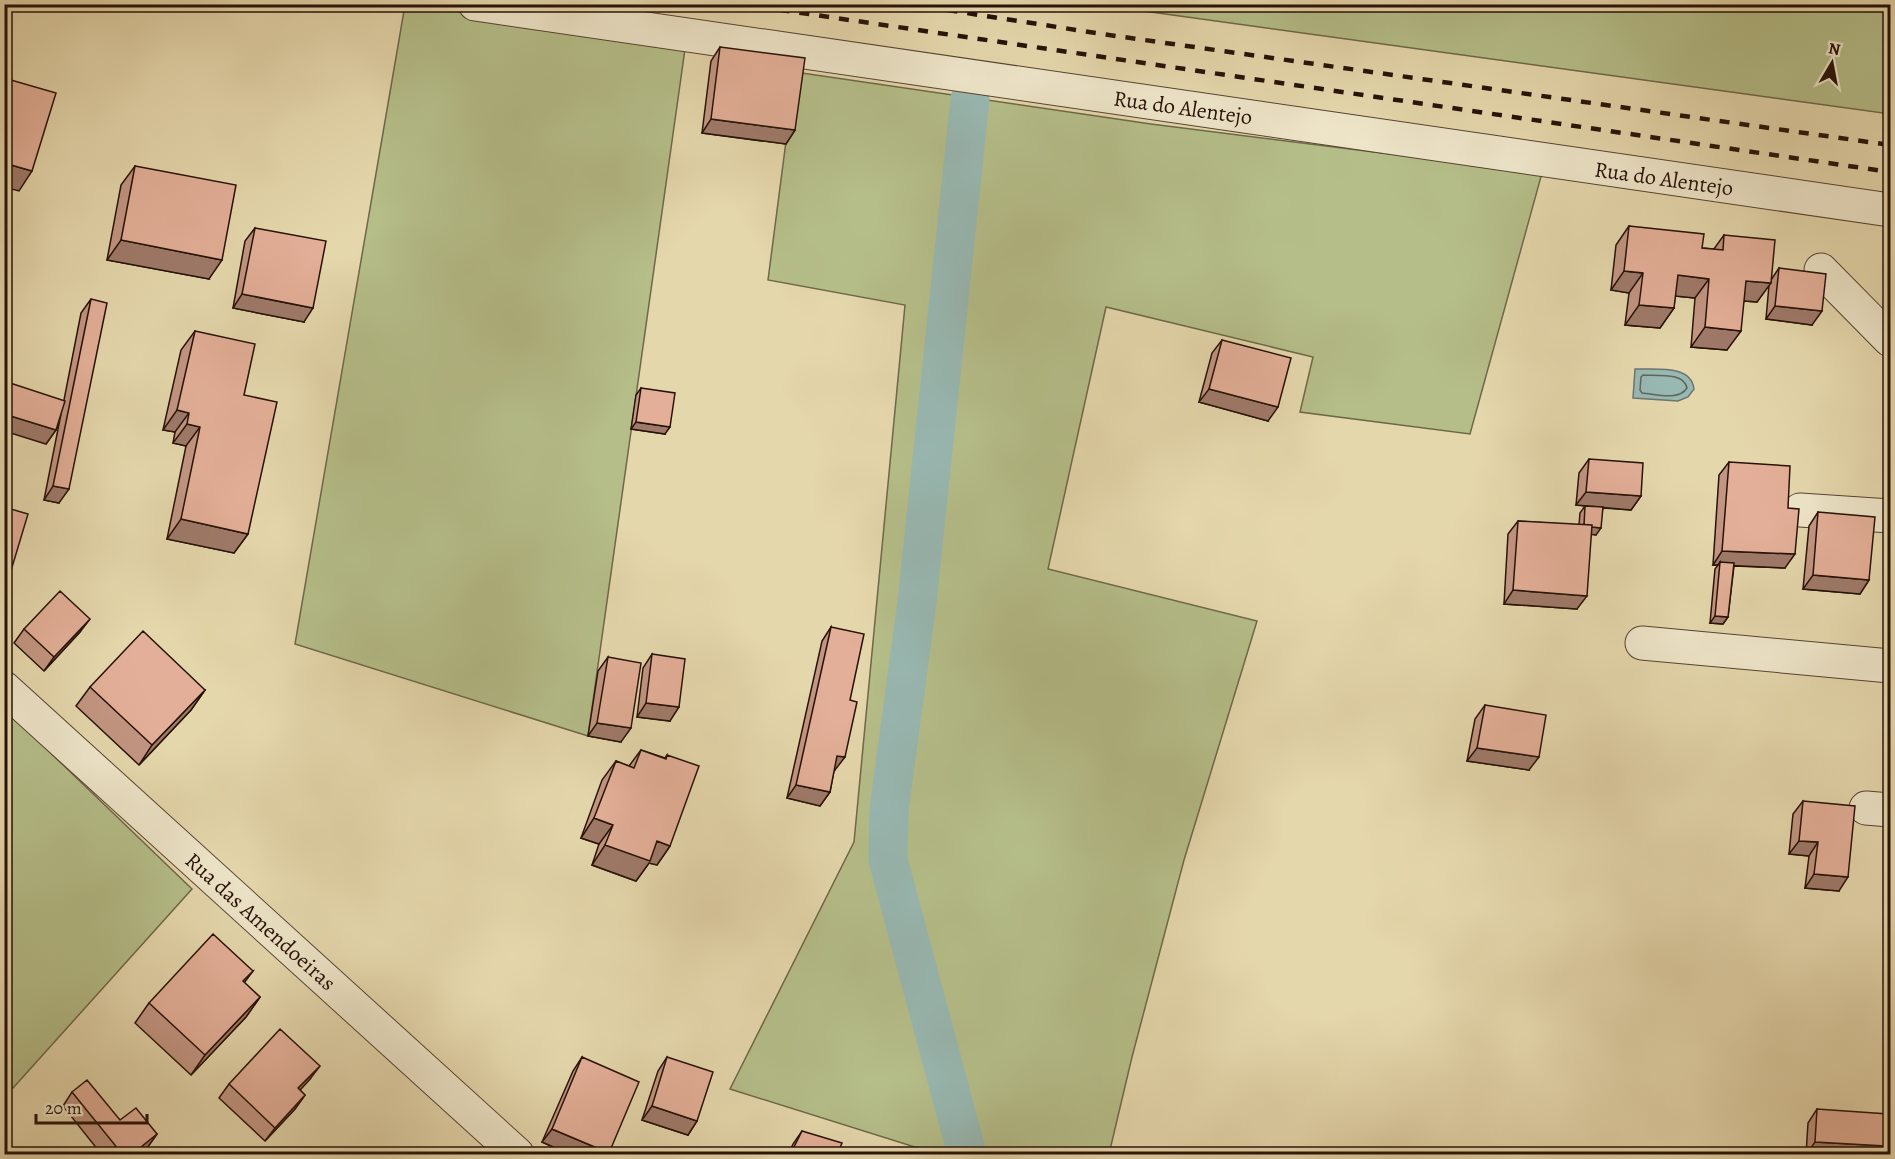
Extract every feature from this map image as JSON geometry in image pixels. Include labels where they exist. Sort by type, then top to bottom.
[{"type":"street","name":"Rua do Alentejo","points":[[475,4],[1890,210]]},
{"type":"street","points":[[1821,270],[1890,340]]},
{"type":"street","points":[[1800,510],[1890,516]]},
{"type":"street","points":[[1642,643],[1890,666]]},
{"type":"street","name":"Rua das Amendoeiras","points":[[4,688],[517,1155]]},
{"type":"green space","points":[[405,5],[418,5],[685,49],[588,736],[295,644]]},
{"type":"green space","points":[[1100,5],[1890,5],[1890,114]]},
{"type":"green space","points":[[795,72],[1151,124],[1542,173],[1470,434],[1300,412],[1313,357],[1106,307],[1048,569],[1257,621],[1184,860],[1109,1154],[937,1154],[730,1089],[854,842],[905,305],[768,280]]},
{"type":"green space","points":[[5,709],[192,889],[13,1088],[5,1076]]},
{"type":"water","points":[[1635,369],[1662,369],[1679,372],[1686,375],[1694,389],[1688,397],[1678,401],[1633,398]]},
{"type":"building","points":[[720,47],[805,58],[795,130],[711,119]]},
{"type":"building","points":[[4,78],[56,93],[32,171],[4,163]]},
{"type":"building","points":[[135,166],[236,185],[222,260],[121,240]]},
{"type":"building","points":[[1629,226],[1704,234],[1702,248],[1723,250],[1724,235],[1775,240],[1771,283],[1746,281],[1741,331],[1705,327],[1709,279],[1678,275],[1674,308],[1639,305],[1643,273],[1624,271]]},
{"type":"building","points":[[255,228],[326,241],[313,308],[242,294]]},
{"type":"building","points":[[1779,268],[1826,274],[1822,311],[1775,306]]},
{"type":"building","points":[[91,299],[107,303],[69,489],[53,486]]},
{"type":"building","points":[[195,331],[255,344],[244,395],[277,402],[248,534],[181,519],[200,427],[187,424],[189,413],[177,410]]},
{"type":"building","points":[[1222,340],[1291,358],[1278,407],[1209,389]]},
{"type":"building","points":[[4,381],[65,401],[56,430],[4,414]]},
{"type":"building","points":[[641,388],[675,393],[670,427],[636,422]]},
{"type":"building","points":[[1589,459],[1643,463],[1641,496],[1586,492]]},
{"type":"building","points":[[1729,462],[1790,466],[1788,508],[1799,509],[1795,554],[1722,551]]},
{"type":"building","points":[[1585,506],[1603,507],[1601,528],[1584,525]]},
{"type":"building","points":[[4,507],[28,514],[10,574],[4,573]]},
{"type":"building","points":[[1818,512],[1875,517],[1869,580],[1813,575]]},
{"type":"building","points":[[1518,521],[1592,525],[1587,596],[1513,590]]},
{"type":"building","points":[[1720,562],[1734,563],[1728,617],[1715,616]]},
{"type":"building","points":[[60,591],[90,619],[54,657],[24,629]]},
{"type":"building","points":[[831,627],[864,634],[850,700],[857,702],[845,757],[837,756],[830,792],[796,785]]},
{"type":"building","points":[[143,631],[205,690],[152,745],[90,687]]},
{"type":"building","points":[[652,654],[685,659],[679,707],[646,703]]},
{"type":"building","points":[[608,657],[641,663],[631,728],[597,723]]},
{"type":"building","points":[[1485,705],[1546,715],[1539,757],[1477,748]]},
{"type":"building","points":[[641,750],[666,759],[667,755],[699,766],[670,846],[657,841],[650,861],[605,845],[613,825],[594,818],[616,761],[634,768]]},
{"type":"building","points":[[1803,801],[1855,806],[1848,877],[1814,874],[1818,842],[1799,841]]},
{"type":"building","points":[[213,934],[253,971],[243,981],[260,997],[205,1055],[149,1003]]},
{"type":"building","points":[[280,1029],[320,1066],[298,1088],[305,1095],[275,1128],[229,1084]]},
{"type":"building","points":[[582,1057],[639,1082],[609,1153],[552,1129]]},
{"type":"building","points":[[667,1057],[713,1072],[697,1121],[652,1106]]},
{"type":"building","points":[[87,1080],[120,1120],[136,1108],[157,1134],[131,1155],[123,1155],[72,1092]]},
{"type":"building","points":[[1817,1109],[1888,1114],[1886,1146],[1815,1142]]},
{"type":"building","points":[[802,1131],[842,1143],[837,1155],[790,1155]]},
{"type":"building","points":[[198,1149],[209,1155],[195,1155]]},
{"type":"waterway","points":[[967,1154],[888,860],[889,810],[917,602],[970,99]]},
{"type":"railway","points":[[740,4],[1890,172]]},
{"type":"railway","points":[[908,4],[1109,35],[1890,145]]}]
